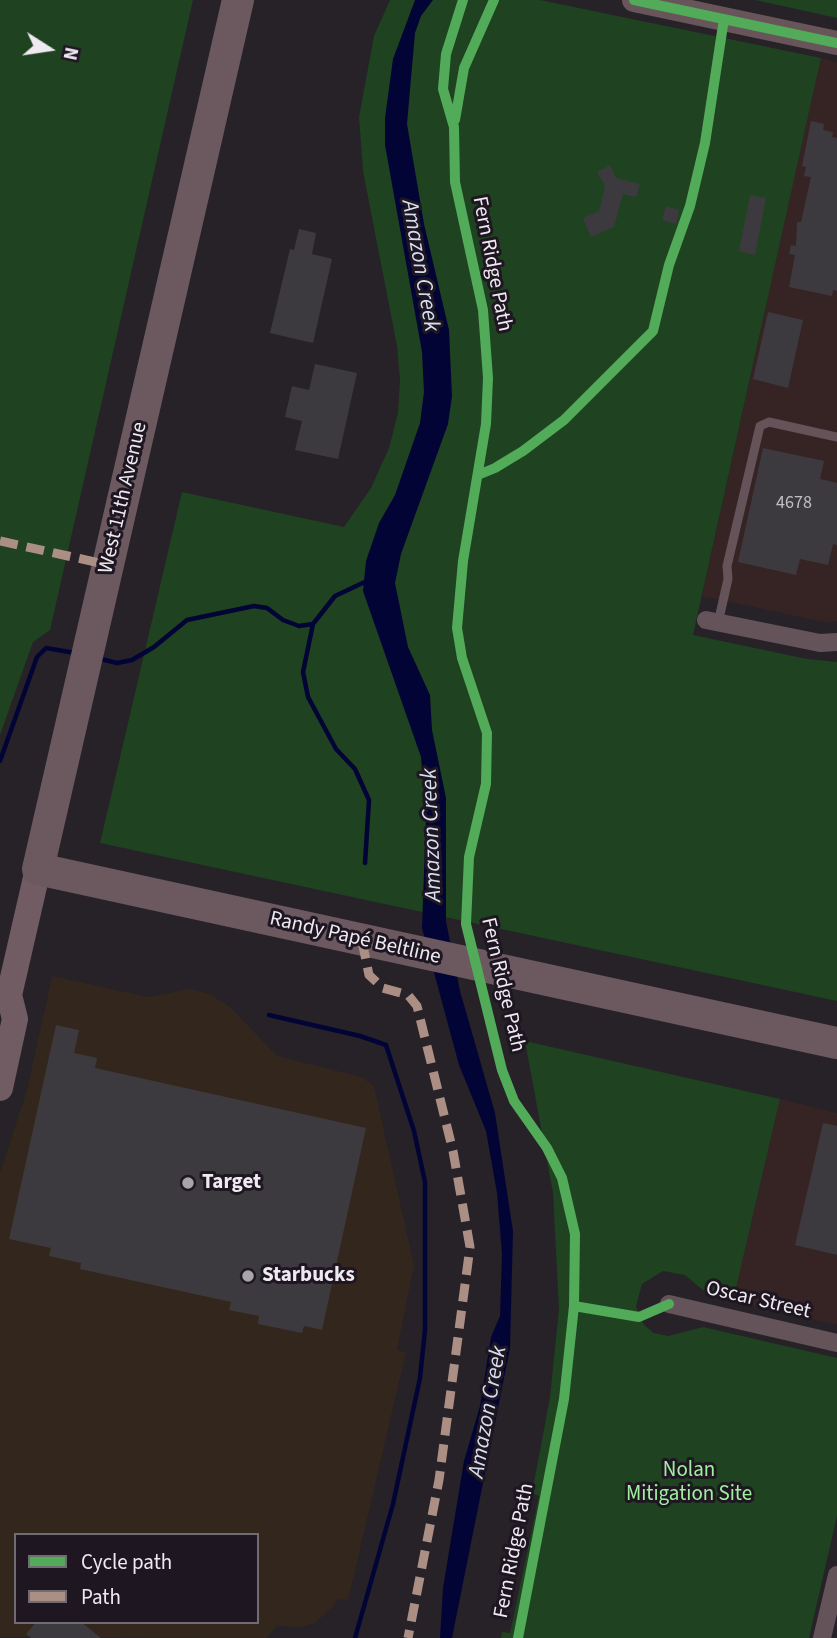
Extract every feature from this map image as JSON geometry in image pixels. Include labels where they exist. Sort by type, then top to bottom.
[{"type":"highway","name":"West 11th Avenue","points":[[38,869],[239,0]]},
{"type":"highway","name":"Randy Papé Beltline","points":[[38,869],[482,968],[837,1043]]},
{"type":"main road","name":"West 11th Avenue","points":[[0,1088],[16,1019],[4,999],[38,869]]},
{"type":"street","points":[[634,0],[837,43]]},
{"type":"street","points":[[712,622],[820,643],[837,642]]},
{"type":"street","name":"Oscar Street","points":[[669,1304],[837,1343]]},
{"type":"street","points":[[822,1638],[837,1575]]},
{"type":"lane","points":[[690,206],[705,143],[724,19]]},
{"type":"lane","points":[[712,622],[728,579],[727,566],[760,426],[769,422],[837,437]]},
{"type":"shaded area","points":[[821,58],[837,62],[837,621],[829,623],[702,596]]},
{"type":"shaded area","points":[[52,976],[148,997],[190,989],[209,994],[229,1006],[277,1056],[362,1077],[374,1086],[414,1265],[397,1350],[406,1352],[348,1601],[337,1599],[333,1607],[315,1623],[302,1627],[277,1626],[266,1638],[0,1637],[0,1173],[27,1090]]},
{"type":"shaded area","points":[[780,1099],[837,1113],[837,1325],[733,1301]]},
{"type":"green space","points":[[0,0],[193,0],[50,630],[33,642],[0,735]]},
{"type":"green space","points":[[390,0],[540,0],[821,58],[693,635],[807,659],[837,662],[837,1001],[100,843],[182,492],[344,527],[371,488],[389,448],[398,413],[400,380],[397,346],[363,171],[359,117],[374,36]]},
{"type":"green space","points":[[755,0],[837,0],[837,18]]},
{"type":"green space","name":"Nolan Mitigation Site","points":[[525,1041],[780,1099],[733,1301],[710,1296],[685,1275],[663,1271],[642,1284],[636,1306],[644,1325],[654,1333],[668,1336],[703,1327],[837,1358],[837,1516],[809,1638],[501,1638],[502,1632],[510,1633],[539,1496],[532,1493],[550,1397],[559,1309],[553,1193]]},
{"type":"water","name":"Amazon Creek","points":[[415,0],[433,0],[421,16],[415,33],[407,124],[424,224],[449,330],[452,396],[448,424],[401,554],[395,583],[408,647],[430,695],[432,730],[446,798],[446,921],[460,991],[495,1113],[513,1231],[510,1348],[452,1638],[440,1638],[443,1588],[464,1461],[480,1406],[491,1337],[500,1316],[502,1254],[497,1193],[486,1131],[459,1065],[422,928],[426,818],[421,757],[363,591],[366,561],[379,523],[395,495],[420,423],[424,392],[422,352],[385,145],[385,118],[393,59]]},
{"type":"building","points":[[811,121],[824,124],[823,130],[833,132],[832,137],[837,138],[837,291],[833,290],[832,296],[789,287],[795,255],[789,254],[791,245],[796,246],[797,222],[801,222],[811,177],[804,176],[806,167],[802,166]]},
{"type":"building","points":[[610,165],[616,178],[640,184],[636,197],[623,194],[614,227],[591,237],[583,218],[599,211],[605,186],[597,172]]},
{"type":"building","points":[[750,195],[766,198],[755,255],[739,251]]},
{"type":"building","points":[[666,206],[679,210],[676,224],[662,220]]},
{"type":"building","points":[[299,229],[316,233],[312,254],[332,259],[313,343],[270,333],[290,249],[294,250]]},
{"type":"building","points":[[768,312],[803,320],[788,388],[753,379]]},
{"type":"building","points":[[315,364],[357,373],[338,459],[295,450],[302,421],[285,417],[292,386],[309,390]]},
{"type":"building","points":[[763,448],[824,461],[820,479],[837,483],[837,545],[833,544],[828,565],[800,559],[796,575],[738,562]]},
{"type":"building","name":"Target","points":[[56,1025],[79,1030],[74,1053],[97,1058],[95,1068],[366,1128],[322,1330],[304,1326],[302,1333],[258,1324],[259,1316],[229,1310],[231,1302],[80,1269],[81,1263],[49,1256],[51,1248],[9,1239]]},
{"type":"building","points":[[823,1123],[837,1126],[837,1255],[795,1245]]},
{"type":"building","points":[[34,1624],[84,1624],[101,1638],[31,1638],[26,1634]]},
{"type":"waterway","points":[[97,658],[117,663],[132,660],[154,647],[187,620],[254,606],[267,608],[283,620],[299,626],[313,624],[335,596],[369,580]]},
{"type":"waterway","points":[[313,624],[303,672],[308,697],[336,749],[355,769],[369,800],[365,863]]},
{"type":"waterway","points":[[0,761],[37,657],[46,648],[75,653]]},
{"type":"waterway","points":[[269,1015],[360,1036],[386,1045],[414,1131],[425,1182],[425,1330],[420,1378],[393,1504],[355,1638]]},
{"type":"marked path","points":[[0,541],[109,565]]},
{"type":"marked path","points":[[362,941],[369,975],[383,988],[408,995],[417,1006],[453,1151],[470,1247],[439,1480],[408,1638]]},
{"type":"cycle path","name":"Fern Ridge Path","points":[[463,0],[446,54],[443,89],[454,127],[455,182],[483,310],[488,378],[486,424],[463,561],[457,628],[462,658],[487,733],[486,784],[469,857],[466,924],[502,1070],[514,1101],[547,1148],[562,1178],[575,1234],[574,1306],[564,1399],[518,1638]]},
{"type":"cycle path","points":[[455,120],[464,68],[494,0]]},
{"type":"cycle path","points":[[634,0],[837,43]]},
{"type":"cycle path","points":[[478,475],[523,451],[564,420],[653,331],[669,265],[690,206],[705,143],[724,19]]},
{"type":"cycle path","points":[[574,1306],[639,1317],[669,1304]]},
{"type":"place","name":"Target","points":[[188,1183]]},
{"type":"place","name":"Starbucks","points":[[248,1276]]}]
